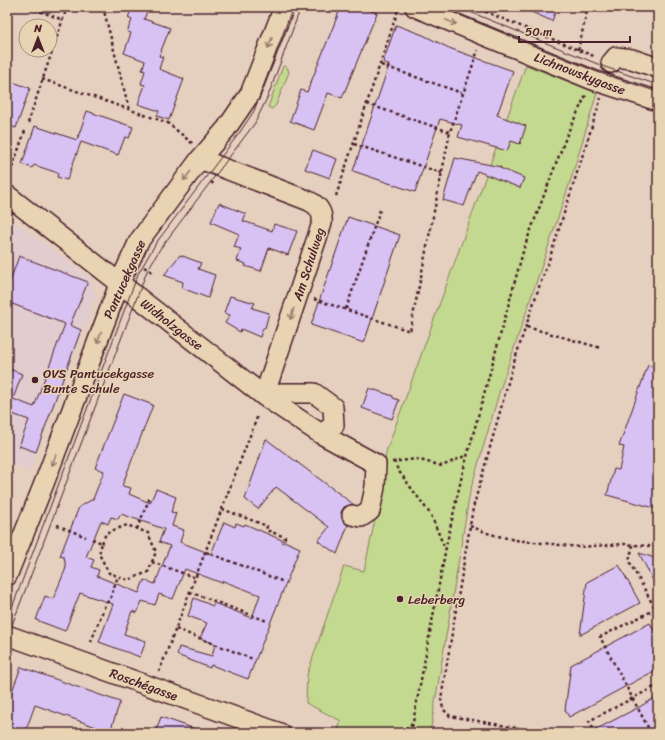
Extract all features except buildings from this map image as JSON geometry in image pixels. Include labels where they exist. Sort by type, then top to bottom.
[{"type":"street","name":"Pantucekgasse","points":[[7,576],[45,481],[120,282],[139,241],[203,156],[226,129],[250,94],[284,7]]},
{"type":"street","name":"Lichnowskygasse","points":[[407,8],[599,82],[658,101]]},
{"type":"street","points":[[611,63],[616,57],[658,68]]},
{"type":"street","name":"Am Schulweg","points":[[203,156],[309,201],[321,210],[322,223],[264,396]]},
{"type":"street","name":"Widholzgasse","points":[[7,195],[264,396],[321,434],[385,463]]},
{"type":"street","points":[[264,396],[283,393],[314,393],[334,407],[334,425],[321,434]]},
{"type":"street","points":[[352,515],[361,517],[370,511],[375,487],[385,463]]},
{"type":"street","name":"Roschégasse","points":[[7,636],[280,733]]},
{"type":"path","points":[[29,7],[63,20]]},
{"type":"path","points":[[28,123],[67,7]]},
{"type":"path","points":[[103,7],[129,109]]},
{"type":"path","points":[[474,7],[611,63]]},
{"type":"path","points":[[578,50],[588,7]]},
{"type":"path","points":[[336,196],[381,66],[407,8]]},
{"type":"path","points":[[299,293],[410,331],[450,132],[462,93],[481,44]]},
{"type":"path","points":[[381,66],[462,93]]},
{"type":"path","points":[[42,79],[168,123],[203,156]]},
{"type":"path","points":[[545,733],[450,716],[442,709],[441,699],[473,508],[513,365],[527,326],[599,82]]},
{"type":"path","points":[[411,733],[445,549],[467,455],[524,248],[568,132],[599,82]]},
{"type":"path","points":[[367,104],[450,132]]},
{"type":"path","points":[[7,183],[25,131]]},
{"type":"path","points":[[354,144],[442,173]]},
{"type":"path","points":[[346,309],[380,210]]},
{"type":"path","points":[[527,326],[601,348]]},
{"type":"path","points":[[153,687],[258,415]]},
{"type":"path","points":[[385,463],[416,459],[442,466],[467,455]]},
{"type":"path","points":[[385,463],[398,470],[431,516],[445,549]]},
{"type":"path","points":[[137,529],[150,497]]},
{"type":"path","points":[[222,509],[267,526],[266,530],[285,537],[283,543]]},
{"type":"path","points":[[58,525],[86,537]]},
{"type":"path","points":[[127,525],[137,529],[148,533],[156,552],[148,572],[128,580],[109,573],[99,554],[106,534],[127,525]]},
{"type":"path","points":[[470,526],[490,534],[515,540],[579,547],[633,545],[658,547]]},
{"type":"path","points":[[92,539],[102,543]]},
{"type":"path","points":[[633,545],[629,561],[657,609],[658,614]]},
{"type":"path","points":[[206,552],[284,582]]},
{"type":"path","points":[[152,562],[196,578]]},
{"type":"path","points":[[90,642],[105,605],[110,599],[118,576]]},
{"type":"path","points":[[190,592],[267,621]]},
{"type":"path","points":[[651,733],[600,638],[657,609]]},
{"type":"path","points":[[176,629],[253,659]]},
{"type":"path","points":[[596,733],[590,721],[658,685]]},
{"type":"path","points":[[400,733],[412,724]]},
{"type":"path","points":[[512,727],[513,733]]},
{"type":"shaded area","name":"OVS Pantucekgasse Bunte Schule","points":[[7,216],[91,279],[96,297],[29,471],[7,462]]},
{"type":"green space","points":[[526,65],[597,93],[572,176],[500,390],[470,492],[430,733],[337,733],[341,721],[306,703],[307,675],[344,566],[364,571],[382,487],[386,452]]},
{"type":"green space","points":[[283,66],[287,67],[289,72],[276,105],[272,109],[268,107]]},
{"type":"tram line","points":[[7,621],[138,274],[156,243],[240,132],[254,111],[293,7]]},
{"type":"tram line","points":[[7,638],[147,271],[160,249],[255,123],[268,96],[301,7]]},
{"type":"tram line","points":[[440,7],[597,72],[658,92]]},
{"type":"tram line","points":[[458,7],[605,67],[658,85]]},
{"type":"place","name":"OVS Pantucekgasse Bunte Schule","points":[[35,380]]},
{"type":"place","name":"Leberberg","points":[[400,599]]}]
